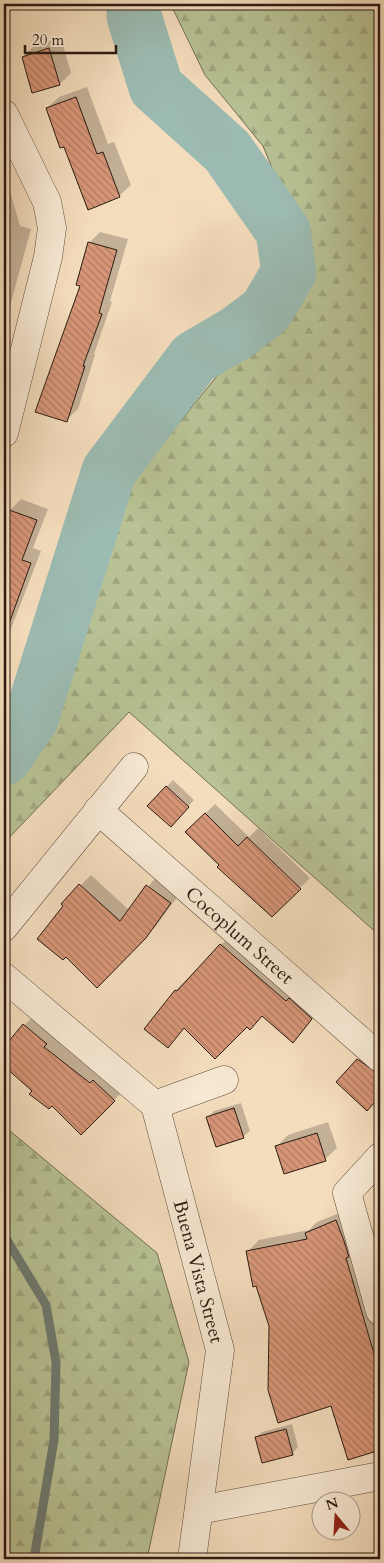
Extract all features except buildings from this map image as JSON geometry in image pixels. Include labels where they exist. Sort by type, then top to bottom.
[{"type":"street","points":[[4,433],[48,257],[52,228],[46,202],[5,120]]},
{"type":"street","points":[[4,928],[134,767]]},
{"type":"street","name":"Cocoplum Street","points":[[98,810],[380,1058]]},
{"type":"street","points":[[4,977],[155,1105],[224,1080]]},
{"type":"street","name":"Buena Vista Street","points":[[155,1105],[220,1350],[192,1559]]},
{"type":"street","points":[[380,1157],[347,1193],[380,1311]]},
{"type":"street","points":[[199,1510],[380,1476]]},
{"type":"green space","points":[[173,4],[380,4],[380,936],[129,712],[4,843],[4,775],[42,728],[136,476],[217,376],[282,328],[315,272],[263,146],[205,75],[173,9]]},
{"type":"green space","points":[[4,1126],[157,1253],[189,1362],[147,1559],[4,1559]]},
{"type":"waterway","points":[[4,758],[31,719],[109,471],[194,358],[235,334],[266,311],[289,272],[283,231],[227,151],[156,87],[134,16],[134,4]]},
{"type":"waterway","points":[[4,1237],[46,1305],[56,1362],[54,1440],[34,1559]]}]
